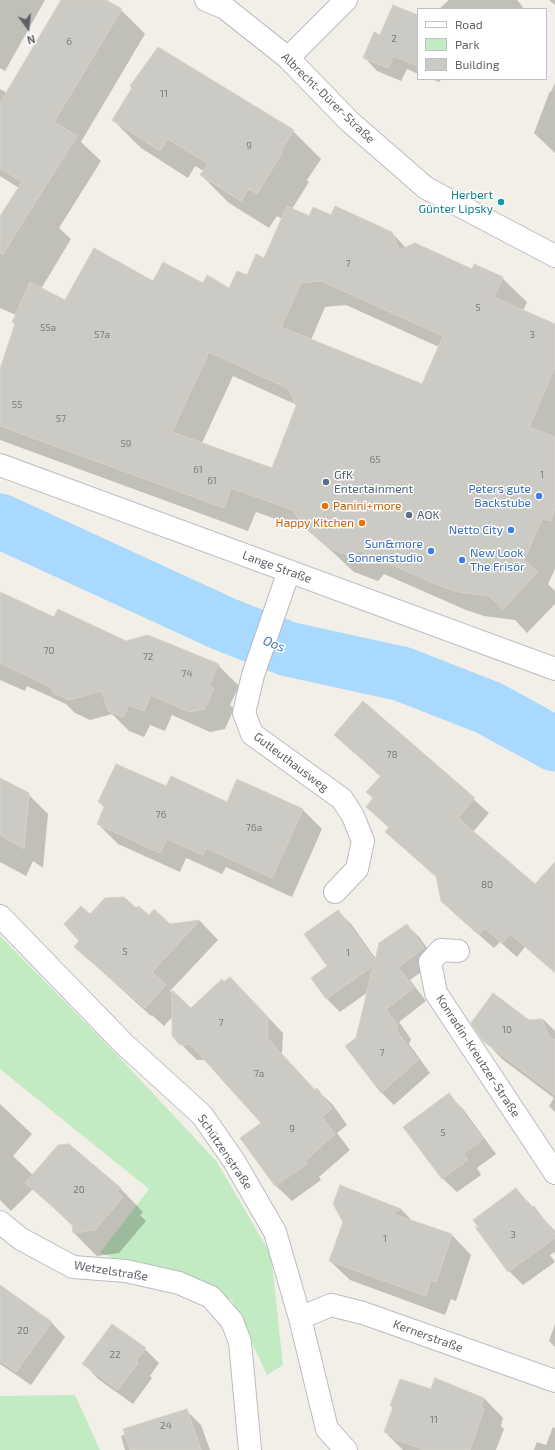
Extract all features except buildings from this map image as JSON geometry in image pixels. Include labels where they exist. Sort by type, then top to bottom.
[{"type":"street","name":"Albrecht-Dürer-Straße","points":[[206,0],[225,8],[288,58],[349,121],[426,188],[555,256]]},
{"type":"street","points":[[288,58],[346,0]]},
{"type":"street","name":"Lange Straße","points":[[0,465],[555,669]]},
{"type":"street","name":"Gutleuthausweg","points":[[289,571],[253,675],[244,713],[252,734],[342,799],[353,816],[363,841],[357,869],[335,892]]},
{"type":"street","name":"Schützenstraße","points":[[0,916],[124,1044],[202,1116],[234,1161],[275,1232],[300,1318],[324,1440],[346,1450]]},
{"type":"street","name":"Konradin-Kreutzer-Straße","points":[[458,951],[441,950],[430,962],[436,993],[555,1173]]},
{"type":"street","name":"Wetzelstraße","points":[[0,1222],[21,1239],[73,1267],[126,1271],[178,1282],[210,1297],[232,1321],[240,1342],[250,1450]]},
{"type":"street","name":"Kernerstraße","points":[[300,1318],[331,1305],[363,1313],[555,1381]]},
{"type":"green space","points":[[0,936],[119,1057],[217,1162],[271,1255],[283,1365],[267,1375],[232,1300],[100,1253],[149,1189],[0,1069]]},
{"type":"green space","points":[[75,1395],[100,1450],[0,1450],[0,1396]]},
{"type":"waterway","name":"Oos","points":[[0,521],[224,624],[288,649],[402,674],[489,708],[555,744]]},
{"type":"place","name":"Herbert Günter Lipsky","points":[[501,202]]},
{"type":"place","name":"GfK Entertainment","points":[[326,482]]},
{"type":"place","name":"Peters gute Backstube","points":[[539,496]]},
{"type":"place","name":"Panini+more","points":[[325,506]]},
{"type":"place","name":"AOK","points":[[409,515]]},
{"type":"place","name":"Happy Kitchen","points":[[362,523]]},
{"type":"place","name":"Netto City","points":[[511,530]]},
{"type":"place","name":"Sun&more Sonnenstudio","points":[[431,551]]},
{"type":"place","name":"New Look The Frisör","points":[[462,560]]}]
